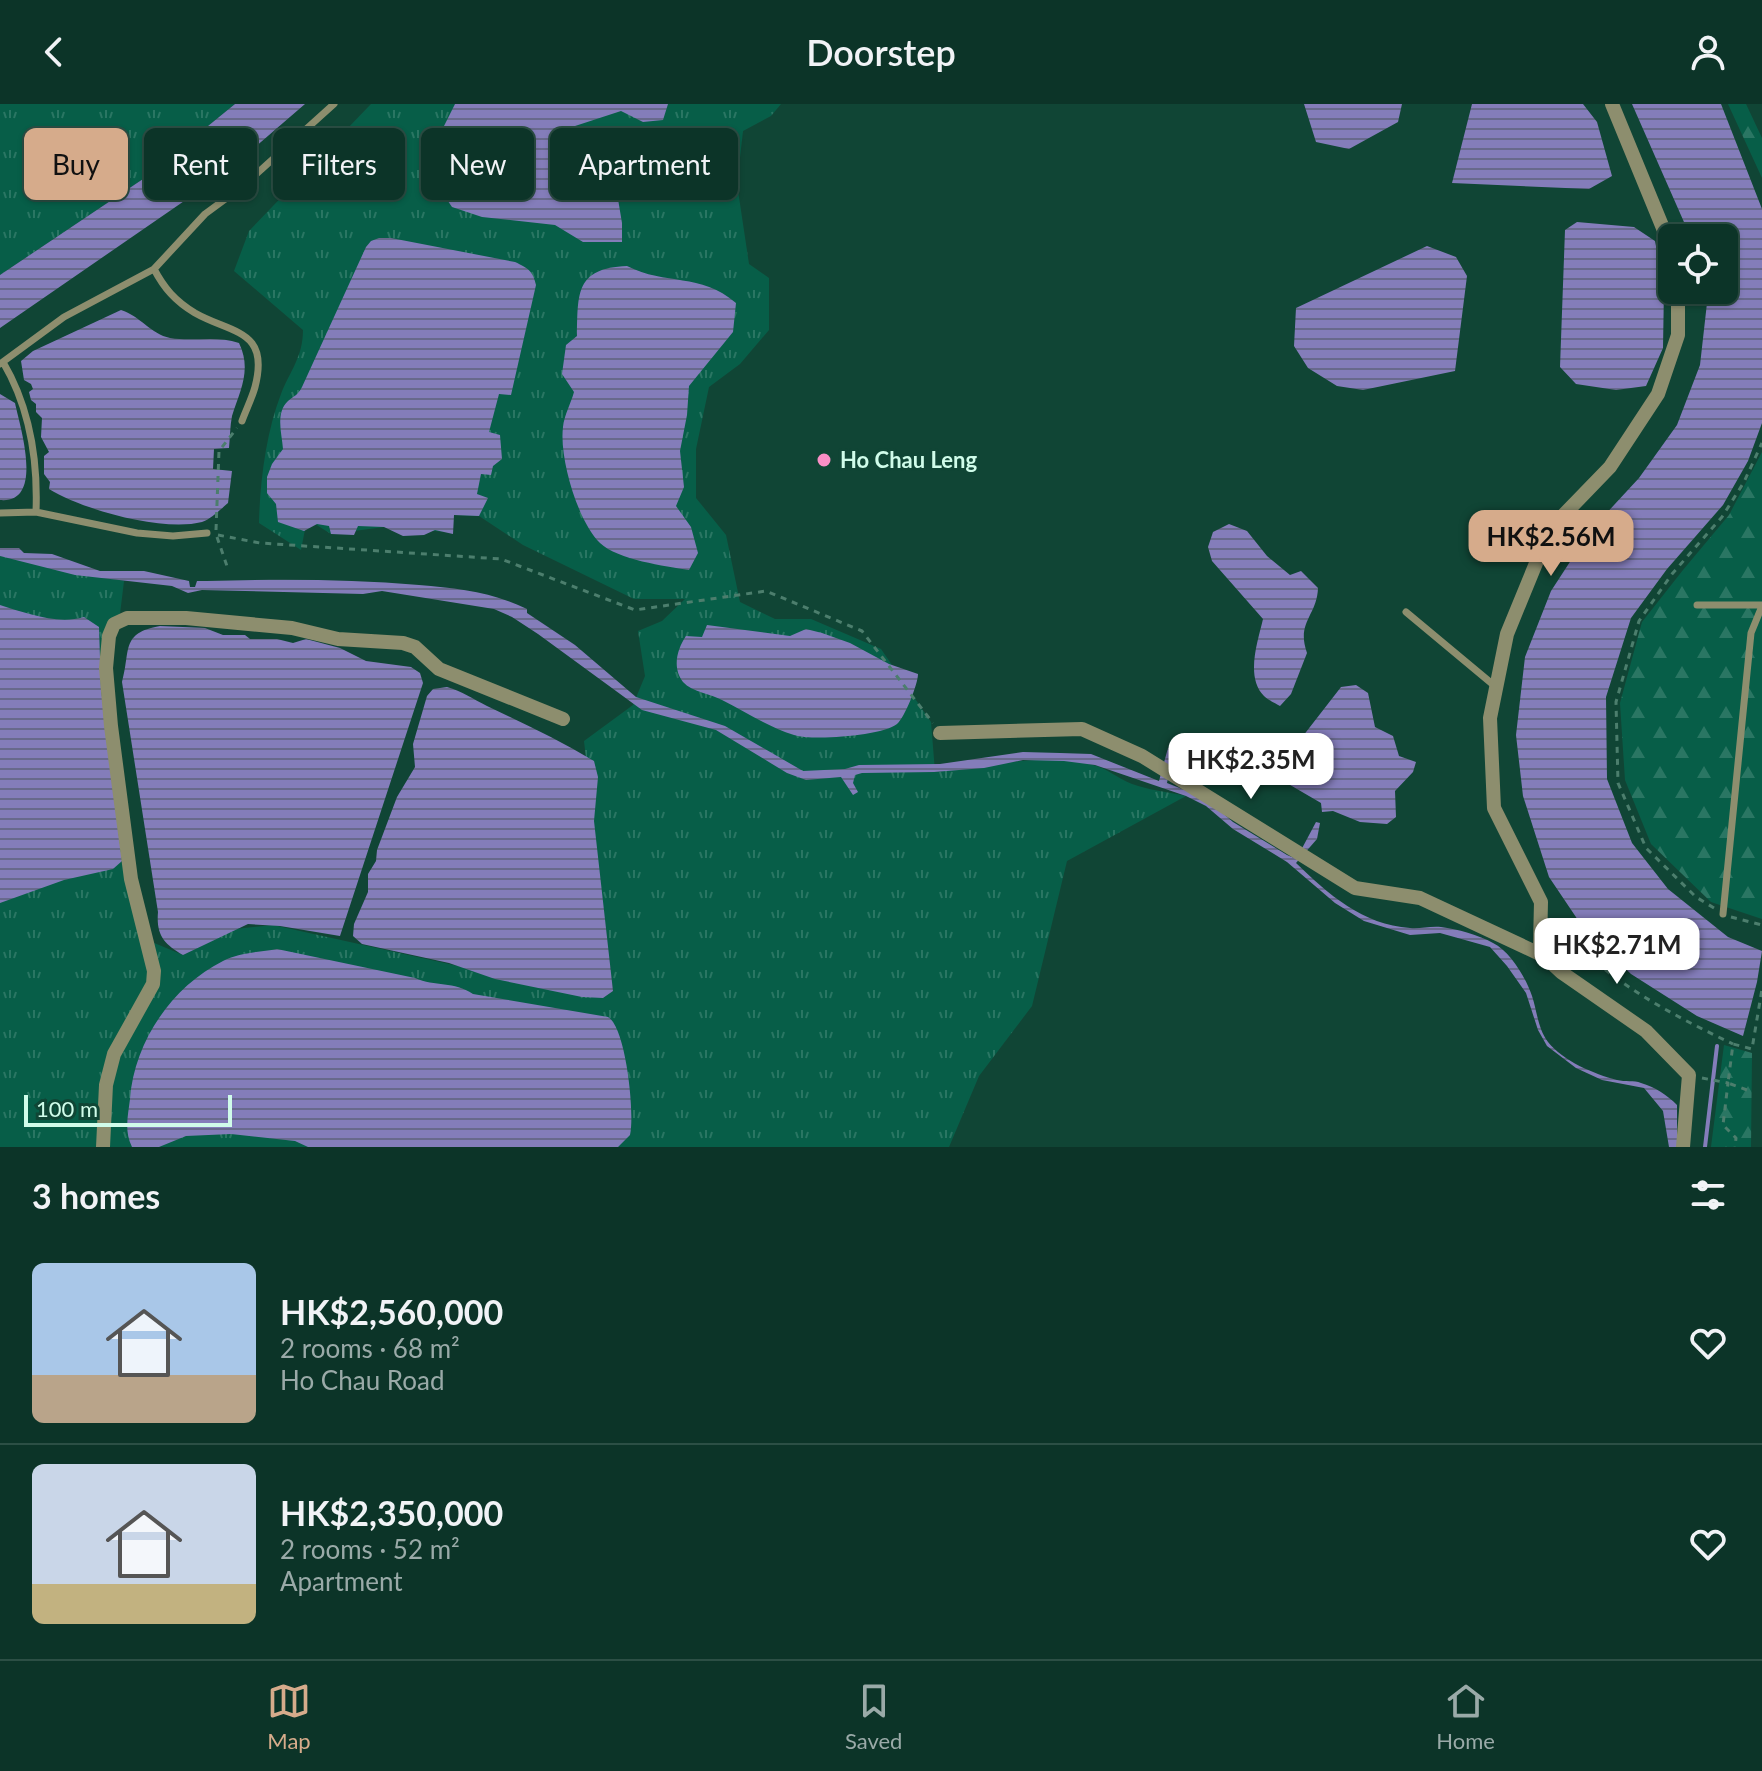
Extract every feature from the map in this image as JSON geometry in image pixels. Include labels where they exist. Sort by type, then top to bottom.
[{"type":"street","points":[[1612,104],[1661,224]]},
{"type":"street","points":[[1544,956],[1540,945],[1541,902],[1494,808],[1490,718],[1496,687],[1507,634],[1550,529],[1610,467],[1658,394],[1678,335],[1678,304]]},
{"type":"street","points":[[103,1147],[106,1085],[114,1054],[153,984],[154,971],[131,879],[111,726],[106,668],[109,636],[114,624],[127,618],[186,618],[292,628],[338,639],[403,643],[415,647],[439,669],[563,719]]},
{"type":"street","points":[[940,733],[1082,729],[1142,756],[1355,888],[1420,898],[1544,956],[1561,972],[1646,1031],[1689,1075],[1683,1147]]},
{"type":"lane","points":[[36,512],[37,485],[27,417],[16,384],[2,363],[64,317],[154,269],[205,214],[243,186],[334,104]]},
{"type":"lane","points":[[154,269],[171,296],[213,322],[240,331],[253,342],[258,358],[256,386],[242,421]]},
{"type":"lane","points":[[0,513],[36,512],[137,533],[173,536],[212,534]]},
{"type":"lane","points":[[1697,605],[1762,606],[1751,633],[1723,914]]},
{"type":"lane","points":[[1406,612],[1496,687]]},
{"type":"path","points":[[228,569],[212,534],[219,451],[242,421]]},
{"type":"path","points":[[1762,443],[1744,482],[1722,517],[1672,574],[1639,621],[1616,702],[1618,783],[1646,848],[1696,897],[1723,914],[1762,925]]},
{"type":"path","points":[[212,534],[260,543],[501,559],[635,610],[766,591],[862,631],[940,733]]},
{"type":"path","points":[[1541,902],[1563,931],[1590,957],[1626,984],[1674,1015],[1733,1044],[1752,1049],[1762,989]]},
{"type":"path","points":[[1733,1044],[1723,1125],[1736,1138],[1735,1147]]},
{"type":"path","points":[[1699,1077],[1747,1090]]},
{"type":"green space","points":[[0,104],[235,104],[206,128],[144,128],[144,178],[128,189],[128,128],[24,128],[24,200],[112,200],[0,275]]},
{"type":"green space","points":[[371,104],[781,104],[771,116],[743,131],[738,175],[738,128],[550,128],[550,200],[738,200],[738,191],[749,264],[769,278],[769,330],[740,364],[709,387],[696,449],[696,498],[726,535],[740,602],[775,619],[811,619],[881,649],[931,722],[935,772],[1034,760],[1073,761],[1098,766],[1138,786],[1186,796],[1067,861],[1032,1006],[979,1076],[949,1147],[0,1147],[0,556],[124,581],[107,676],[147,940],[183,955],[235,929],[273,925],[603,998],[613,991],[584,741],[633,705],[645,676],[638,631],[662,621],[685,599],[634,599],[523,545],[479,516],[454,515],[446,532],[384,527],[331,534],[307,519],[301,550],[259,523],[262,474],[271,425],[298,356],[303,330],[234,271],[249,231],[279,200],[405,200],[405,128],[348,128]]},
{"type":"green space","points":[[1728,104],[1746,104],[1762,138],[1762,178]]},
{"type":"green space","points":[[1762,452],[1762,919],[1711,902],[1651,844],[1625,780],[1620,703],[1642,622],[1729,515]]},
{"type":"green space","points":[[1724,1045],[1752,1053],[1751,1147],[1711,1147]]},
{"type":"shaded area","points":[[235,104],[305,104],[277,128],[273,128],[273,132],[257,145],[257,128],[206,128]]},
{"type":"shaded area","points":[[455,104],[668,104],[663,120],[643,122],[621,111],[572,128],[550,128],[550,200],[618,200],[622,242],[583,242],[555,225],[482,217],[452,207],[447,200],[534,200],[534,128],[443,128]]},
{"type":"shaded area","points":[[1304,104],[1402,104],[1398,122],[1349,149],[1316,142]]},
{"type":"shaded area","points":[[1472,104],[1583,104],[1597,122],[1612,176],[1589,189],[1452,183]]},
{"type":"shaded area","points":[[1632,104],[1721,104],[1762,209],[1762,423],[1748,461],[1723,505],[1667,569],[1631,618],[1606,697],[1607,779],[1632,843],[1668,889],[1728,937],[1762,951],[1743,1036],[1697,1016],[1631,974],[1582,926],[1549,877],[1523,796],[1516,735],[1525,657],[1551,591],[1590,531],[1639,478],[1677,425],[1700,365],[1707,304],[1738,304],[1738,224],[1685,224]]},
{"type":"shaded area","points":[[143,179],[144,200],[186,200],[0,328],[0,275],[112,200],[128,200],[128,189]]},
{"type":"shaded area","points":[[1577,222],[1634,227],[1655,241],[1658,304],[1664,304],[1663,348],[1646,386],[1616,390],[1576,384],[1560,367],[1565,230]]},
{"type":"shaded area","points":[[379,238],[515,262],[529,270],[536,285],[511,395],[499,394],[489,432],[500,435],[502,459],[493,466],[491,475],[481,474],[477,494],[488,498],[479,516],[454,515],[453,534],[435,530],[424,535],[403,536],[384,527],[358,526],[354,535],[331,534],[329,526],[317,524],[304,531],[278,522],[276,504],[267,493],[267,477],[283,449],[280,424],[284,406],[302,387],[366,247]]},
{"type":"shaded area","points":[[1427,246],[1456,257],[1467,276],[1455,371],[1363,390],[1337,386],[1308,368],[1294,346],[1296,308]]},
{"type":"shaded area","points":[[627,266],[655,276],[709,287],[736,303],[733,332],[689,386],[680,451],[684,487],[676,506],[691,527],[698,553],[689,570],[630,558],[600,543],[584,520],[567,472],[563,427],[574,392],[562,374],[566,345],[577,336],[580,296],[583,286],[597,272]]},
{"type":"shaded area","points":[[121,310],[163,336],[230,341],[239,343],[243,353],[245,371],[232,416],[229,448],[214,449],[213,469],[232,471],[228,503],[202,522],[166,524],[124,517],[82,504],[49,489],[50,482],[44,474],[44,456],[49,452],[41,437],[42,418],[31,400],[29,392],[33,389],[24,380],[21,361],[33,351]]},
{"type":"shaded area","points":[[0,394],[15,403],[24,445],[26,477],[22,490],[14,498],[0,500]]},
{"type":"shaded area","points":[[1229,524],[1247,531],[1267,556],[1290,575],[1301,571],[1318,588],[1305,626],[1307,653],[1291,694],[1280,706],[1264,696],[1255,679],[1254,659],[1263,619],[1212,561],[1208,547],[1213,532]]},
{"type":"shaded area","points":[[0,548],[52,554],[100,571],[144,571],[189,581],[190,587],[195,587],[197,581],[339,581],[433,586],[487,595],[527,609],[527,613],[575,645],[636,697],[725,726],[803,771],[845,769],[859,765],[940,764],[1023,752],[1060,753],[1091,754],[1159,781],[1168,748],[1175,745],[1167,783],[1205,798],[1233,822],[1287,855],[1294,858],[1299,854],[1316,822],[1320,823],[1317,839],[1296,863],[1347,906],[1393,926],[1454,929],[1481,937],[1499,947],[1526,981],[1542,1031],[1554,1049],[1570,1061],[1599,1074],[1651,1087],[1677,1105],[1677,1147],[1669,1147],[1663,1111],[1644,1088],[1602,1080],[1576,1068],[1547,1046],[1538,1030],[1526,993],[1490,947],[1440,933],[1410,935],[1364,921],[1335,903],[1287,862],[1233,829],[1206,806],[1186,796],[1095,765],[1023,760],[984,768],[862,773],[855,775],[853,783],[858,792],[853,795],[841,777],[806,780],[787,773],[716,730],[642,710],[538,634],[494,609],[382,591],[363,594],[202,590],[188,593],[172,586],[75,575],[0,556]]},
{"type":"shaded area","points":[[0,605],[52,619],[84,617],[99,627],[101,689],[122,861],[113,869],[64,880],[0,903]]},
{"type":"shaded area","points":[[707,625],[790,636],[806,629],[822,633],[918,674],[916,685],[900,720],[889,728],[847,736],[816,738],[794,735],[683,682],[677,665],[680,647],[686,636],[702,637]]},
{"type":"shaded area","points":[[160,626],[205,628],[223,635],[245,635],[250,639],[277,639],[293,643],[306,639],[340,648],[366,661],[411,667],[420,673],[423,683],[340,936],[248,924],[183,955],[163,938],[158,927],[122,682],[133,639],[138,633]]},
{"type":"shaded area","points":[[1356,685],[1368,693],[1375,727],[1393,736],[1399,756],[1416,762],[1413,772],[1395,791],[1396,817],[1387,824],[1360,822],[1333,811],[1322,812],[1321,803],[1285,782],[1281,773],[1296,745],[1341,687]]},
{"type":"shaded area","points":[[447,687],[594,761],[598,777],[594,821],[613,991],[603,998],[582,997],[495,979],[449,963],[362,944],[353,936],[354,924],[368,892],[368,874],[376,861],[377,850],[397,797],[415,767],[413,744],[427,696],[433,689]]},
{"type":"shaded area","points":[[277,949],[452,986],[473,994],[608,1017],[620,1037],[624,1053],[630,1091],[630,1135],[618,1147],[308,1147],[295,1141],[231,1134],[186,1136],[159,1147],[132,1147],[127,1123],[133,1078],[147,1038],[158,1019],[172,1001],[204,972],[229,958]]},
{"type":"waterway","points":[[1705,1147],[1717,1046]]},
{"type":"place","name":"Ho Chau Leng","points":[[824,460]]}]
